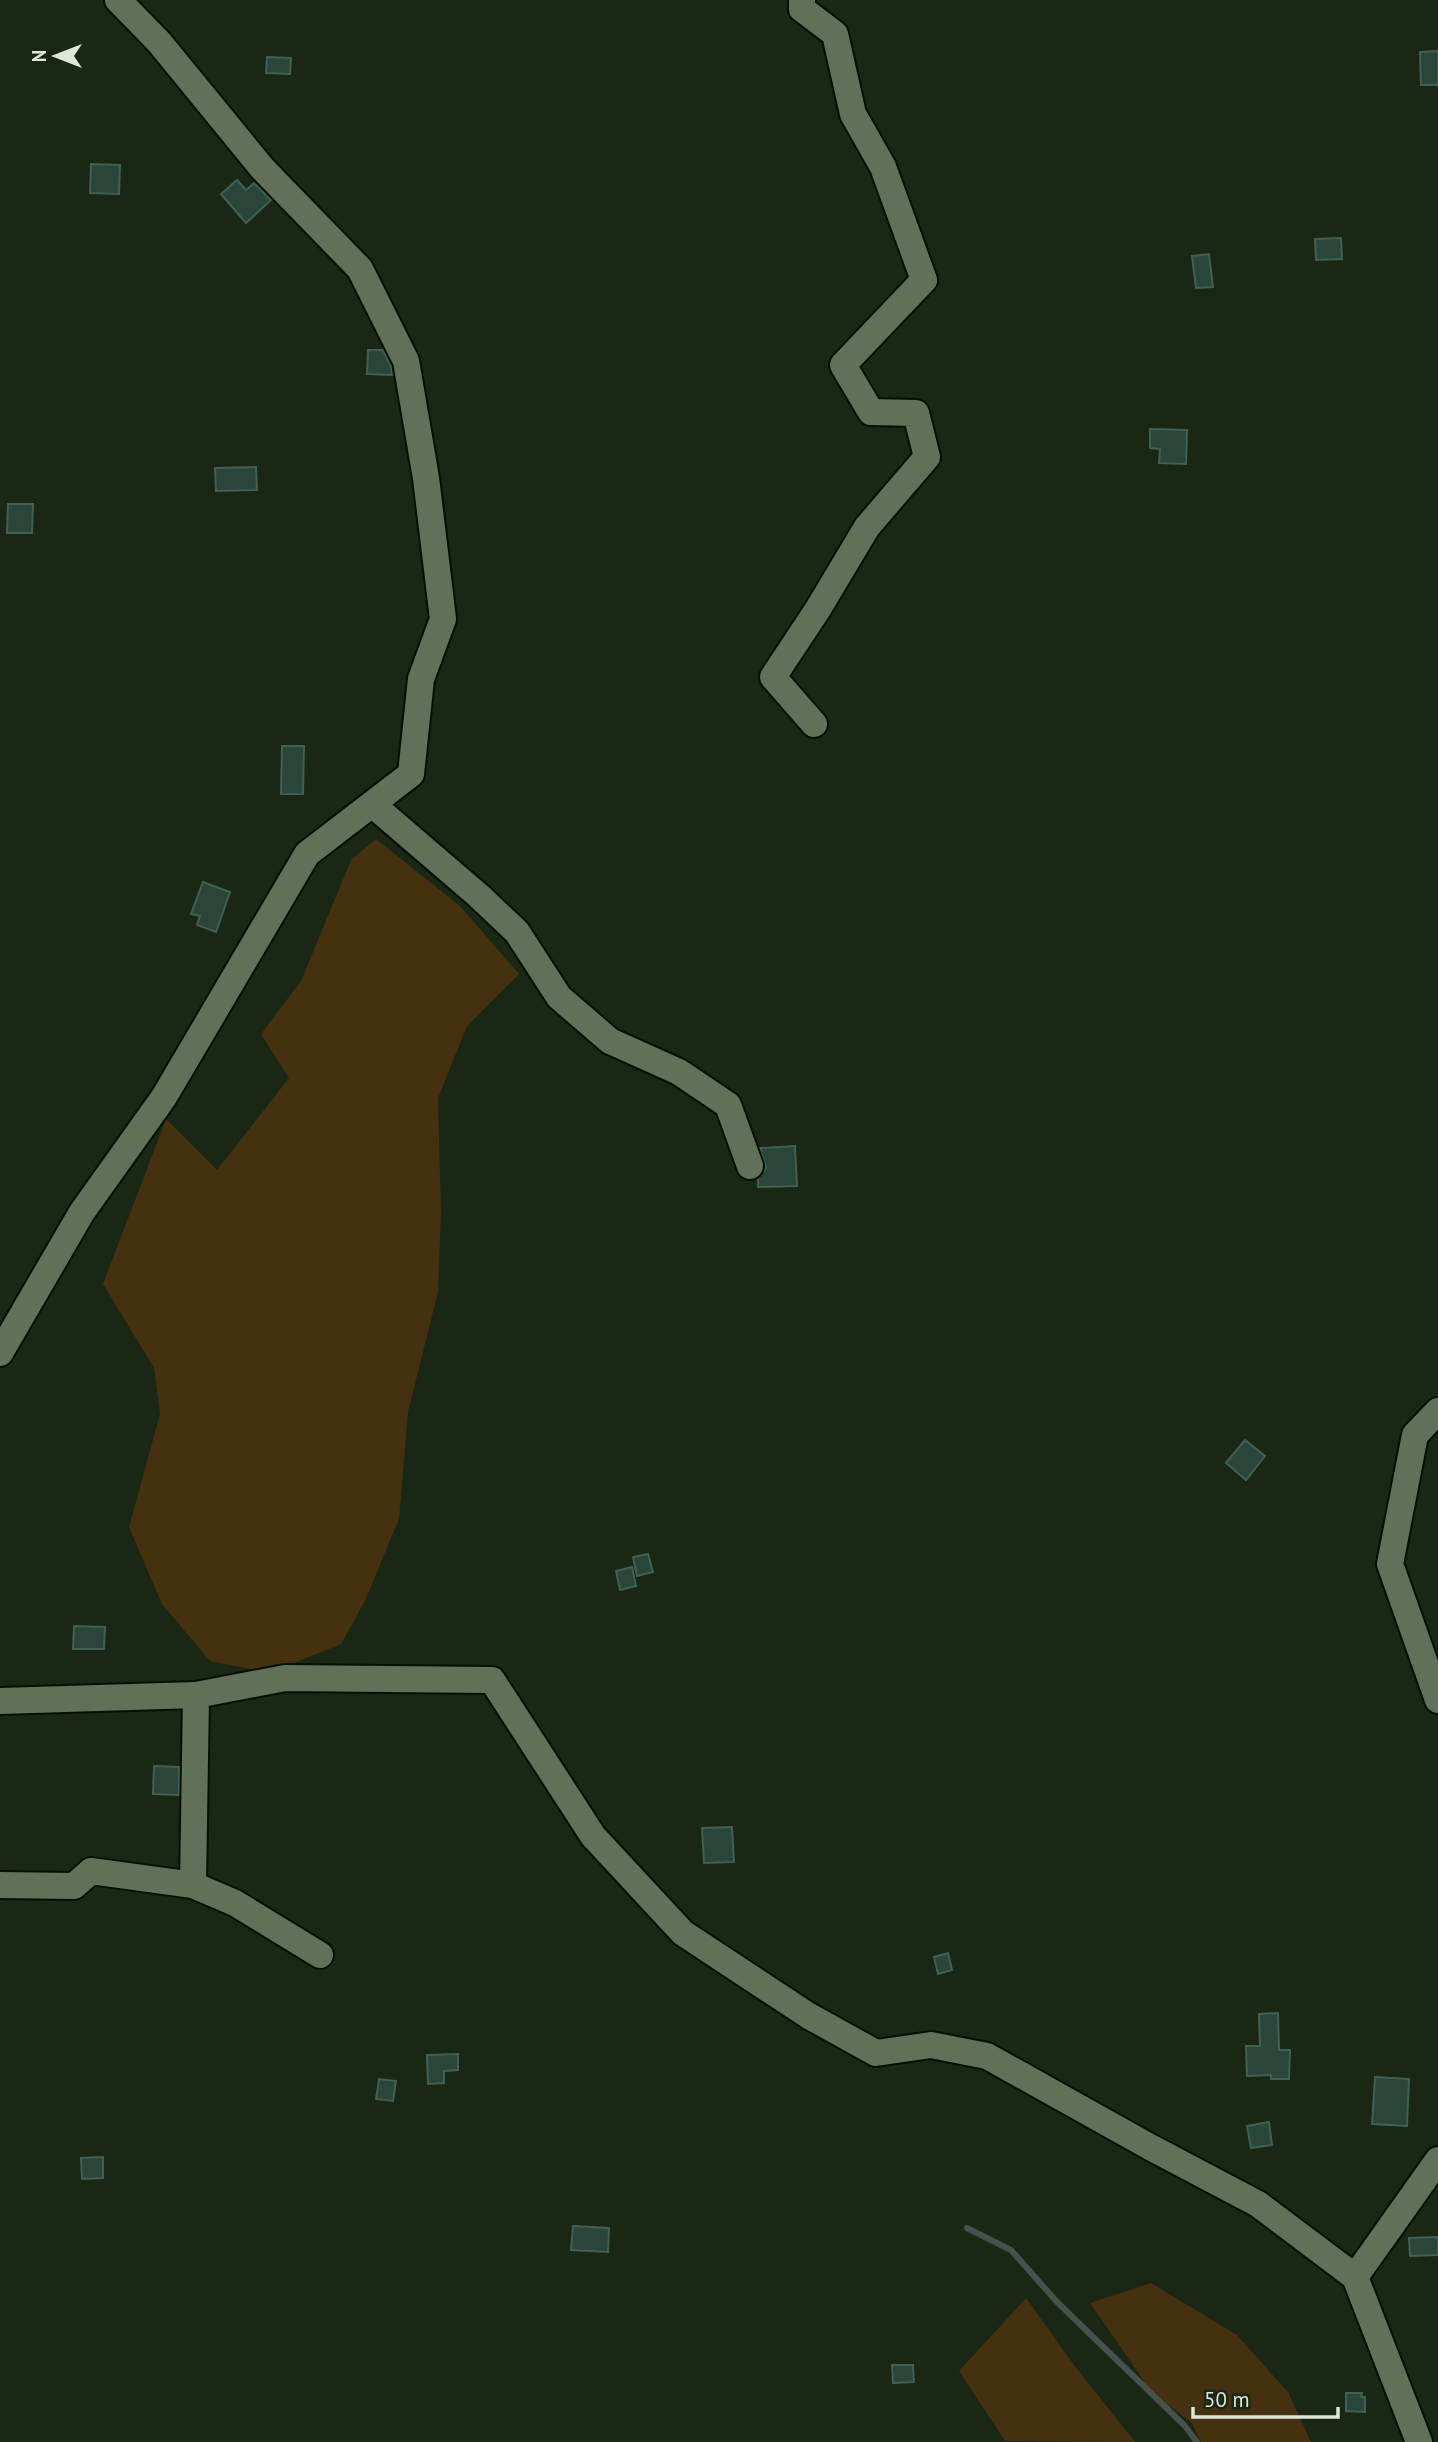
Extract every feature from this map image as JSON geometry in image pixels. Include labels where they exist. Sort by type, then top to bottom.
[{"type":"street","points":[[0,1353],[82,1212],[164,1097],[307,854],[411,774],[421,680],[443,619],[426,478],[406,361],[360,269],[262,168],[159,42],[118,0]]},
{"type":"street","points":[[802,0],[802,9],[835,34],[853,114],[883,167],[924,280],[843,366],[871,412],[916,412],[927,457],[867,527],[773,677],[814,724]]},
{"type":"street","points":[[373,805],[517,932],[559,997],[610,1041],[679,1072],[728,1105],[750,1166]]},
{"type":"street","points":[[1438,1411],[1415,1435],[1390,1564],[1438,1700]]},
{"type":"street","points":[[0,1701],[196,1695],[285,1678],[492,1680],[593,1836],[683,1933],[809,2017],[876,2053],[931,2045],[987,2056],[1258,2204],[1354,2277],[1419,2442]]},
{"type":"street","points":[[193,1885],[196,1695]]},
{"type":"street","points":[[0,1885],[74,1886],[91,1871],[193,1885],[235,1903],[320,1955]]},
{"type":"street","points":[[1354,2277],[1438,2160]]},
{"type":"shaded area","points":[[376,839],[460,906],[519,974],[467,1026],[438,1098],[441,1214],[438,1292],[408,1412],[399,1519],[365,1601],[341,1644],[269,1673],[210,1661],[162,1604],[129,1527],[160,1414],[154,1368],[103,1284],[166,1119],[217,1170],[289,1078],[261,1034],[301,981],[351,860]]},
{"type":"shaded area","points":[[1151,2283],[1237,2335],[1288,2392],[1311,2442],[1201,2442],[1191,2422],[1153,2394],[1090,2303]]},
{"type":"shaded area","points":[[1026,2298],[1074,2365],[1135,2442],[1005,2441],[959,2371]]},
{"type":"building","points":[[1438,51],[1438,85],[1421,85],[1420,52]]},
{"type":"building","points":[[267,57],[291,58],[290,74],[266,73]]},
{"type":"building","points":[[91,164],[120,165],[119,194],[90,193]]},
{"type":"building","points":[[237,180],[246,190],[254,183],[271,200],[246,223],[221,194]]},
{"type":"building","points":[[1341,238],[1342,259],[1316,260],[1315,239]]},
{"type":"building","points":[[1209,254],[1213,287],[1196,288],[1192,256]]},
{"type":"building","points":[[368,350],[383,350],[391,366],[392,375],[367,374]]},
{"type":"building","points":[[1150,429],[1187,430],[1186,464],[1159,463],[1160,449],[1150,448]]},
{"type":"building","points":[[256,467],[257,490],[216,491],[215,468]]},
{"type":"building","points":[[8,504],[33,504],[32,533],[7,533]]},
{"type":"building","points":[[282,746],[304,746],[303,794],[281,794]]},
{"type":"building","points":[[203,882],[230,892],[216,932],[197,925],[200,916],[191,914]]},
{"type":"building","points":[[795,1146],[797,1186],[758,1187],[758,1179],[766,1168],[760,1148]]},
{"type":"building","points":[[1245,1440],[1265,1456],[1246,1480],[1226,1463]]},
{"type":"building","points":[[648,1554],[653,1572],[637,1576],[633,1557]]},
{"type":"building","points":[[632,1567],[636,1586],[620,1590],[616,1571]]},
{"type":"building","points":[[74,1626],[105,1627],[104,1649],[73,1649]]},
{"type":"building","points":[[154,1766],[179,1767],[179,1795],[153,1794]]},
{"type":"building","points":[[732,1827],[734,1862],[704,1863],[702,1828]]},
{"type":"building","points":[[948,1953],[952,1970],[938,1974],[934,1957]]},
{"type":"building","points":[[1278,2013],[1279,2050],[1290,2050],[1289,2079],[1271,2079],[1271,2075],[1247,2076],[1246,2046],[1260,2046],[1259,2014]]},
{"type":"building","points":[[458,2054],[458,2070],[444,2071],[444,2083],[428,2084],[427,2055]]},
{"type":"building","points":[[1375,2077],[1409,2079],[1407,2126],[1372,2124]]},
{"type":"building","points":[[379,2079],[396,2081],[393,2101],[376,2099]]},
{"type":"building","points":[[1269,2122],[1272,2145],[1251,2148],[1247,2126]]},
{"type":"building","points":[[103,2157],[103,2178],[82,2179],[81,2158]]},
{"type":"building","points":[[573,2226],[609,2228],[608,2252],[571,2250]]},
{"type":"building","points":[[1438,2237],[1438,2255],[1410,2256],[1409,2238]]},
{"type":"building","points":[[892,2365],[913,2365],[914,2382],[893,2383]]},
{"type":"building","points":[[1346,2393],[1362,2393],[1361,2397],[1365,2397],[1365,2412],[1346,2411]]},
{"type":"waterway","points":[[967,2228],[1011,2250],[1057,2302],[1185,2426],[1197,2442]]}]
